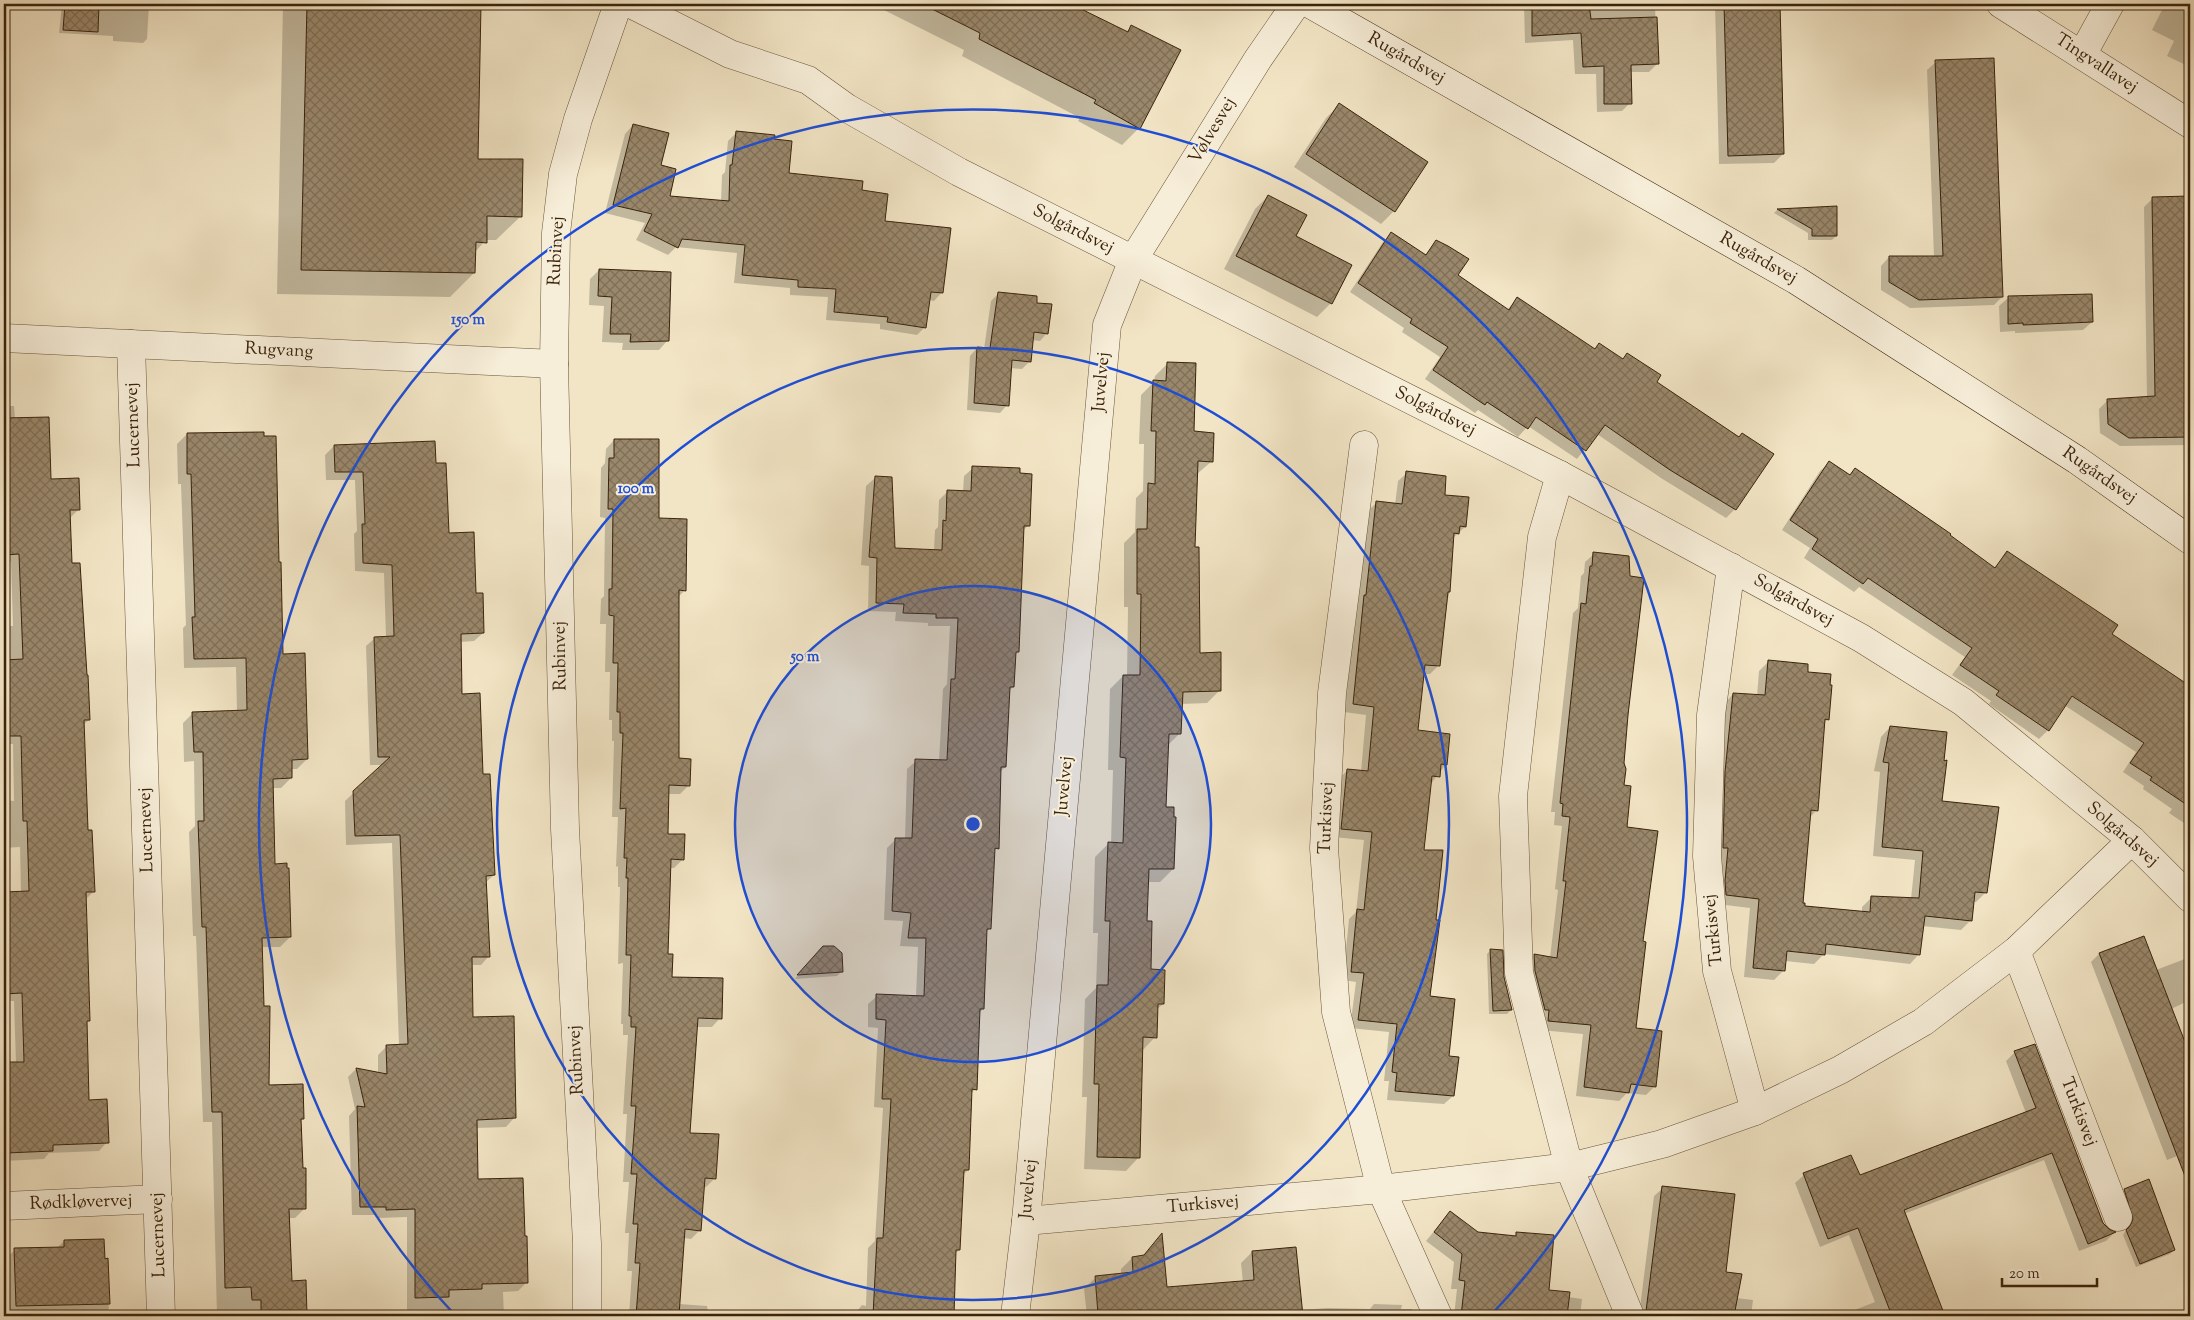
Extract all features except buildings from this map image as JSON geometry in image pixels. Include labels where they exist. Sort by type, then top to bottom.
[{"type":"street","name":"Rubinvej","points":[[587,1316],[587,1243],[565,829],[554,364],[556,234],[563,174],[578,119],[618,4]]},
{"type":"street","name":"Solgårdsvej","points":[[631,4],[730,54],[808,80],[847,108],[959,172],[1560,475],[1861,638],[1962,702],[2132,840],[2190,898]]},
{"type":"street","name":"Vølvesvej","points":[[1133,260],[1258,58],[1296,4]]},
{"type":"street","name":"Rugårdsvej","points":[[1310,4],[1796,280],[2076,460],[2190,540]]},
{"type":"street","name":"Tingvallavej","points":[[2001,4],[2190,124]]},
{"type":"street","points":[[2082,55],[2110,4]]},
{"type":"street","name":"Juvelvej","points":[[1015,1316],[1026,1221],[1107,325],[1133,260]]},
{"type":"street","name":"Rugvang","points":[[4,338],[554,364]]},
{"type":"street","name":"Lucernevej","points":[[131,344],[161,1316]]},
{"type":"street","name":"Turkisvej","points":[[1364,445],[1332,693],[1324,848],[1336,1012],[1381,1189],[1438,1316]]},
{"type":"street","points":[[1560,475],[1542,538],[1513,796],[1520,973],[1569,1167],[1630,1316]]},
{"type":"street","name":"Turkisvej","points":[[1731,566],[1711,715],[1707,856],[1717,971],[1755,1111]]},
{"type":"street","name":"Turkisvej","points":[[1026,1221],[1381,1189],[1569,1167],[1662,1144],[1755,1111],[1840,1070],[1923,1022],[2016,951],[2132,840]]},
{"type":"street","name":"Turkisvej","points":[[2016,951],[2118,1216]]},
{"type":"street","name":"Rødkløvervej","points":[[4,1206],[158,1199]]}]
